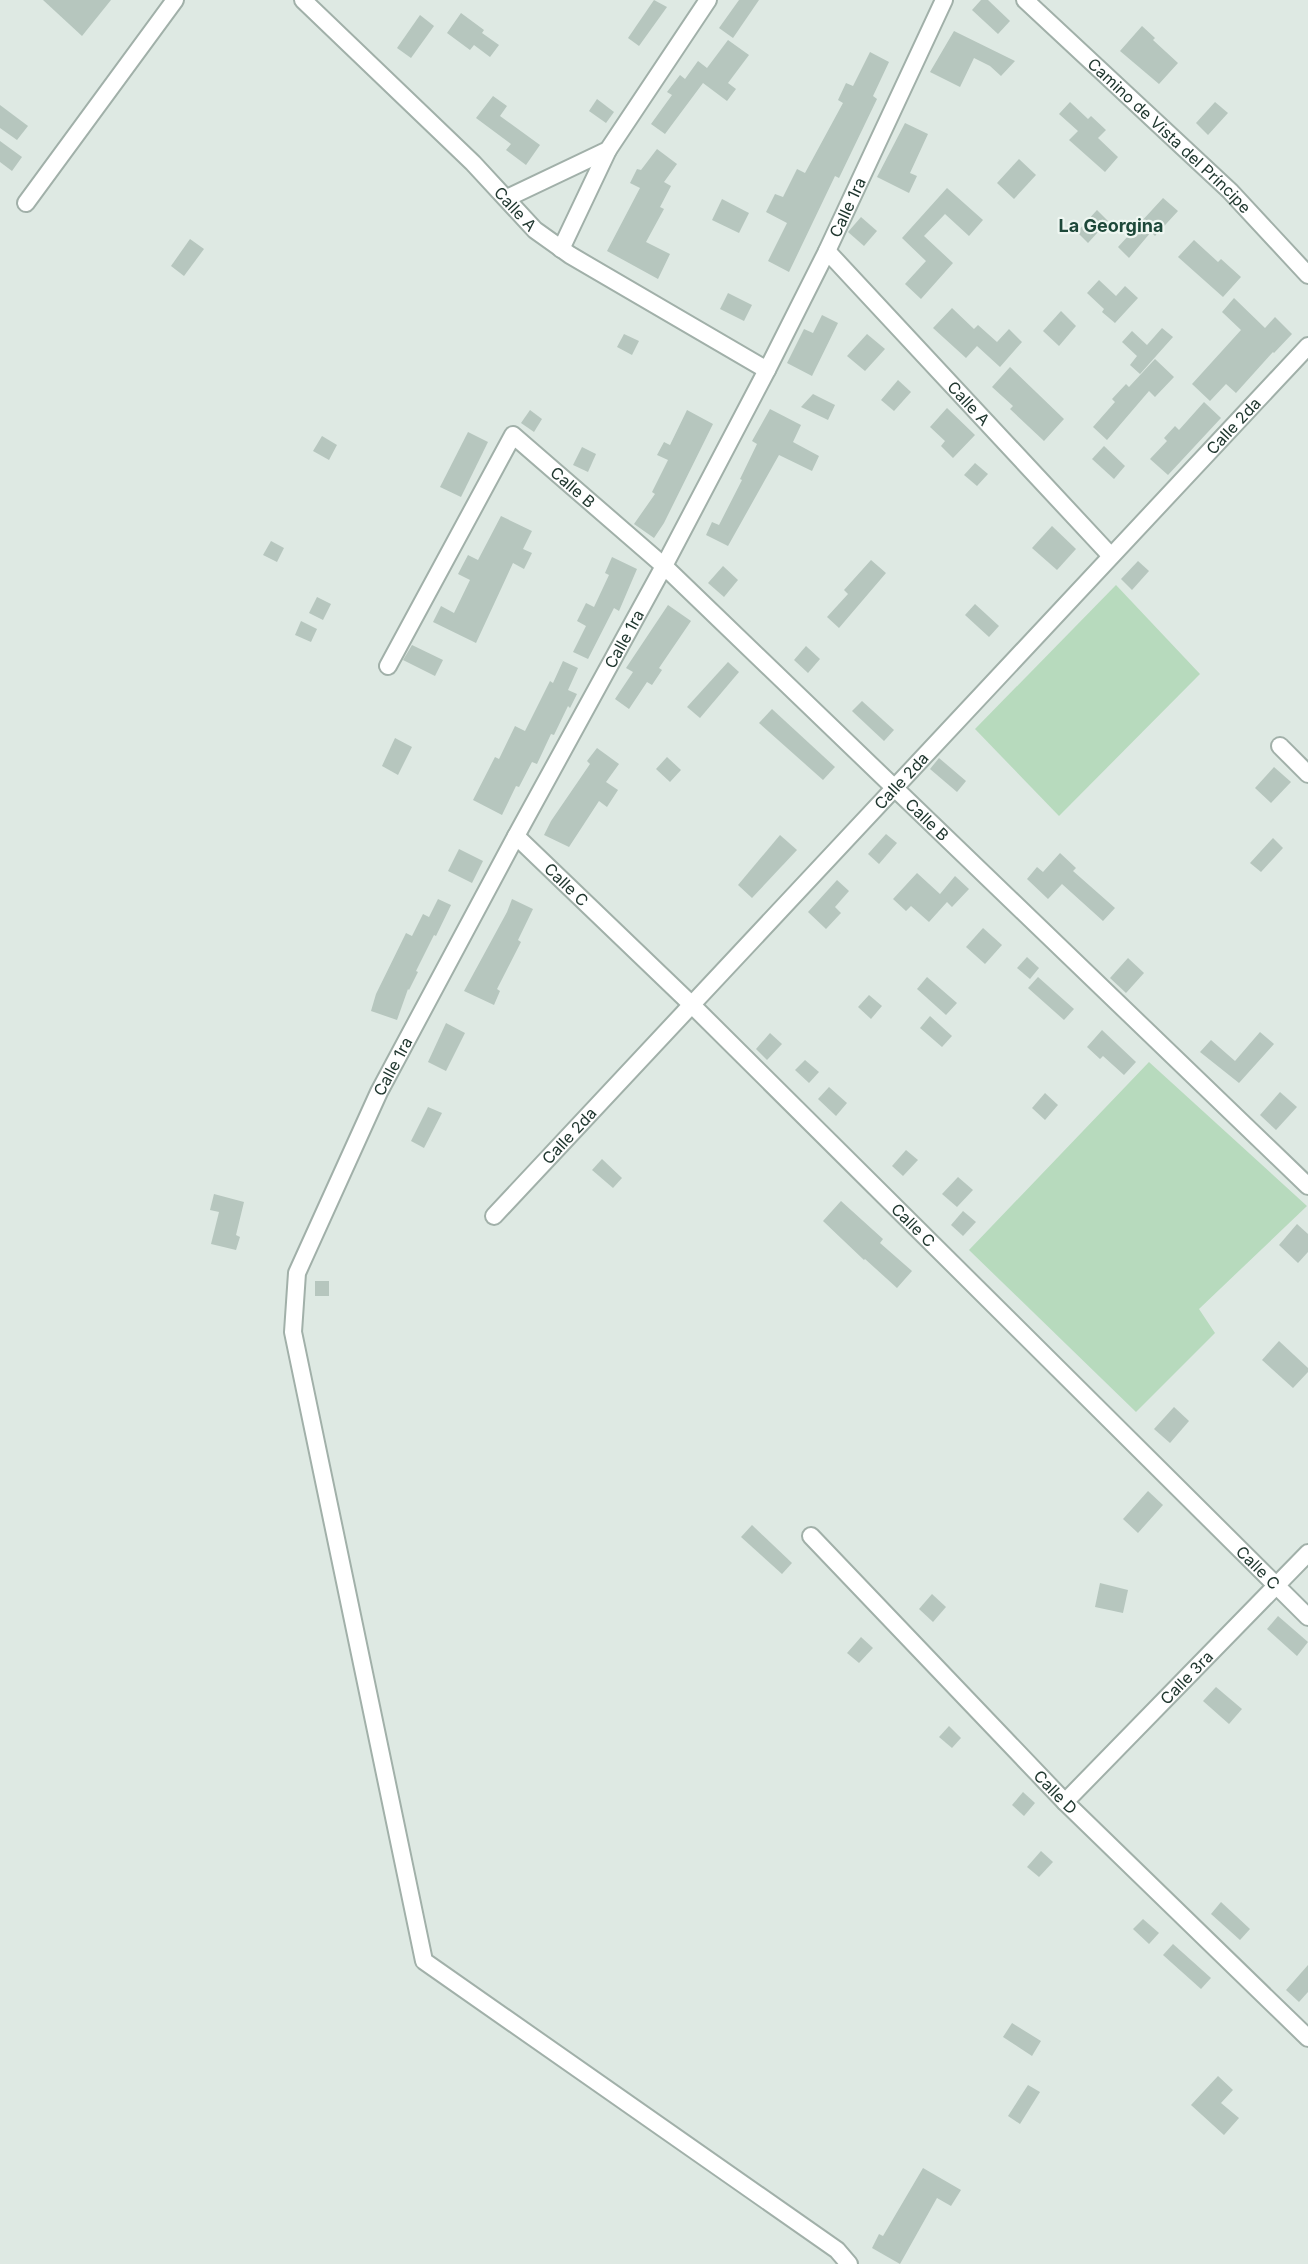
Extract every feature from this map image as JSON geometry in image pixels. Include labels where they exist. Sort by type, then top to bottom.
[{"type":"street","points":[[26,203],[175,0]]},
{"type":"street","name":"Calle A","points":[[303,0],[507,198],[535,230],[561,249],[767,370]]},
{"type":"street","points":[[561,249],[608,150],[708,0]]},
{"type":"street","name":"Calle 1ra","points":[[849,2264],[837,2250],[424,1961],[293,1332],[297,1273],[380,1092],[516,836],[664,566],[767,370],[827,251],[944,0]]},
{"type":"street","name":"Camino de Vista del Príncipe","points":[[1025,0],[1230,191],[1308,275]]},
{"type":"street","points":[[507,198],[608,150]]},
{"type":"street","name":"Calle A","points":[[827,251],[1111,556]]},
{"type":"street","name":"Calle 2da","points":[[494,1216],[1308,346]]},
{"type":"street","name":"Calle B","points":[[388,666],[513,435],[664,566],[1308,1186]]},
{"type":"street","points":[[1280,746],[1308,774]]},
{"type":"street","name":"Calle C","points":[[516,836],[692,1004],[1308,1617]]},
{"type":"street","name":"Calle D","points":[[811,1536],[1065,1802],[1308,2038]]},
{"type":"street","name":"Calle 3ra","points":[[1065,1802],[1308,1554]]},
{"type":"green space","points":[[1116,585],[1200,674],[1059,816],[975,729]]},
{"type":"green space","points":[[1149,1062],[1307,1206],[1199,1309],[1215,1333],[1136,1412],[969,1250]]},
{"type":"building","points":[[43,0],[111,0],[82,36]]},
{"type":"building","points":[[654,0],[667,7],[639,46],[628,38]]},
{"type":"building","points":[[739,0],[759,0],[733,38],[719,28]]},
{"type":"building","points":[[981,0],[988,0],[1010,21],[998,34],[972,10]]},
{"type":"building","points":[[461,13],[484,30],[482,33],[499,45],[490,57],[474,45],[470,50],[447,33]]},
{"type":"building","points":[[420,15],[434,26],[411,58],[397,48]]},
{"type":"building","points":[[1142,26],[1155,38],[1153,40],[1178,63],[1159,84],[1120,51]]},
{"type":"building","points":[[954,31],[1015,61],[1001,76],[990,66],[974,58],[960,87],[930,72]]},
{"type":"building","points":[[728,40],[749,55],[728,83],[736,89],[727,101],[703,83],[665,134],[651,124],[672,95],[667,92],[680,75],[685,79],[698,61],[707,68]]},
{"type":"building","points":[[870,52],[889,62],[873,96],[877,99],[839,178],[835,176],[789,272],[768,261],[787,223],[766,212],[775,194],[783,197],[797,169],[805,173],[843,103],[838,100],[846,83],[853,86]]},
{"type":"building","points":[[493,96],[507,106],[500,116],[540,145],[526,165],[506,150],[511,144],[476,118]]},
{"type":"building","points":[[597,99],[614,112],[606,123],[589,111]]},
{"type":"building","points":[[1070,102],[1088,119],[1091,116],[1106,130],[1098,138],[1118,157],[1105,172],[1069,140],[1078,131],[1059,114]]},
{"type":"building","points":[[1215,102],[1228,113],[1208,135],[1196,123]]},
{"type":"building","points":[[0,105],[28,126],[17,140],[0,128]]},
{"type":"building","points":[[905,123],[928,134],[910,173],[917,176],[909,193],[877,177]]},
{"type":"building","points":[[0,141],[22,157],[12,171],[0,162]]},
{"type":"building","points":[[657,149],[677,164],[664,182],[671,186],[660,207],[664,209],[646,242],[670,254],[658,279],[607,251],[640,188],[630,183],[637,169],[641,170]]},
{"type":"building","points":[[1019,159],[1036,175],[1014,199],[997,183]]},
{"type":"building","points":[[947,188],[983,220],[969,236],[945,214],[924,236],[953,263],[921,299],[905,284],[926,261],[902,238]]},
{"type":"building","points":[[1163,198],[1178,211],[1155,236],[1151,232],[1129,258],[1118,247]]},
{"type":"building","points":[[722,199],[749,213],[739,233],[712,220]]},
{"type":"building","points":[[1097,210],[1108,221],[1088,243],[1077,232]]},
{"type":"building","points":[[861,217],[877,231],[864,246],[848,232]]},
{"type":"building","points":[[190,239],[204,249],[184,276],[171,266]]},
{"type":"building","points":[[1194,240],[1218,262],[1221,259],[1241,277],[1223,297],[1178,257]]},
{"type":"building","points":[[1099,280],[1116,296],[1125,286],[1138,298],[1115,323],[1102,312],[1104,309],[1087,293]]},
{"type":"building","points":[[728,293],[752,305],[744,321],[720,309]]},
{"type":"building","points":[[1234,298],[1265,328],[1275,317],[1292,334],[1236,393],[1226,384],[1210,401],[1192,384],[1241,330],[1222,312]]},
{"type":"building","points":[[952,308],[974,329],[978,325],[997,342],[1009,329],[1022,342],[1000,367],[977,346],[966,358],[933,328]]},
{"type":"building","points":[[1061,311],[1076,326],[1059,346],[1043,331]]},
{"type":"building","points":[[822,315],[838,323],[812,376],[787,363],[804,329],[813,333]]},
{"type":"building","points":[[1162,328],[1173,337],[1140,374],[1130,365],[1137,356],[1122,342],[1132,331],[1147,345]]},
{"type":"building","points":[[624,334],[639,341],[632,355],[617,347]]},
{"type":"building","points":[[867,334],[885,349],[865,371],[847,356]]},
{"type":"building","points":[[1155,359],[1174,377],[1155,397],[1149,391],[1107,440],[1093,427],[1115,402],[1112,399],[1126,384],[1129,387]]},
{"type":"building","points":[[1010,367],[1064,419],[1044,441],[1010,409],[1013,406],[992,387]]},
{"type":"building","points":[[898,380],[911,392],[894,411],[881,400]]},
{"type":"building","points":[[813,394],[835,405],[828,420],[801,407]]},
{"type":"building","points":[[1204,402],[1221,418],[1168,475],[1150,459],[1167,441],[1164,438],[1175,426],[1179,430]]},
{"type":"building","points":[[947,408],[975,435],[953,458],[941,446],[945,441],[930,427]]},
{"type":"building","points":[[770,409],[801,425],[793,442],[819,456],[812,471],[779,455],[728,546],[706,535],[712,522],[719,525],[742,480],[740,479],[757,444],[752,441]]},
{"type":"building","points":[[530,410],[542,419],[534,432],[521,423]]},
{"type":"building","points":[[687,410],[713,424],[664,523],[654,538],[634,524],[655,494],[652,492],[668,460],[657,455],[664,442],[670,445]]},
{"type":"building","points":[[468,432],[488,442],[461,497],[440,487]]},
{"type":"building","points":[[322,436],[337,445],[329,460],[313,451]]},
{"type":"building","points":[[1104,446],[1125,466],[1114,479],[1092,459]]},
{"type":"building","points":[[582,447],[596,454],[588,472],[573,465]]},
{"type":"building","points":[[975,463],[988,474],[977,486],[964,475]]},
{"type":"building","points":[[501,516],[532,531],[523,549],[532,553],[524,569],[513,563],[476,643],[433,622],[441,606],[454,613],[470,580],[458,574],[468,555],[478,560]]},
{"type":"building","points":[[1052,526],[1076,549],[1057,570],[1032,548]]},
{"type":"building","points":[[271,541],[284,548],[277,562],[263,555]]},
{"type":"building","points":[[612,557],[637,569],[619,611],[614,608],[588,659],[573,652],[586,626],[577,621],[586,603],[594,607],[609,575],[605,573]]},
{"type":"building","points":[[871,560],[886,573],[839,628],[827,617],[848,594],[844,590]]},
{"type":"building","points":[[1138,561],[1149,571],[1132,590],[1121,579]]},
{"type":"building","points":[[723,566],[738,580],[724,597],[708,583]]},
{"type":"building","points":[[317,597],[331,604],[323,620],[309,613]]},
{"type":"building","points":[[975,604],[999,626],[989,637],[965,615]]},
{"type":"building","points":[[668,605],[691,621],[659,668],[662,670],[652,685],[647,682],[629,709],[615,699],[633,672],[626,668]]},
{"type":"building","points":[[301,621],[317,629],[311,642],[295,635]]},
{"type":"building","points":[[412,645],[443,660],[435,676],[403,660]]},
{"type":"building","points":[[806,646],[820,659],[808,673],[794,660]]},
{"type":"building","points":[[563,661],[578,668],[568,690],[577,694],[570,708],[568,706],[554,735],[551,734],[537,764],[532,762],[519,787],[516,786],[502,815],[473,800],[495,757],[499,759],[515,726],[525,731],[550,681],[553,683]]},
{"type":"building","points":[[728,662],[739,672],[700,718],[687,707]]},
{"type":"building","points":[[862,701],[894,730],[884,741],[852,711]]},
{"type":"building","points":[[772,709],[835,767],[823,780],[759,723]]},
{"type":"building","points":[[395,738],[412,747],[398,775],[382,766]]},
{"type":"building","points":[[597,748],[619,764],[606,782],[618,790],[607,807],[599,801],[569,847],[544,835],[590,764],[587,761]]},
{"type":"building","points":[[667,757],[681,770],[670,782],[656,769]]},
{"type":"building","points":[[939,758],[966,781],[957,792],[930,769]]},
{"type":"building","points":[[1274,767],[1291,782],[1271,803],[1255,788]]},
{"type":"building","points":[[886,834],[897,843],[879,864],[868,854]]},
{"type":"building","points":[[780,835],[797,850],[752,898],[738,885]]},
{"type":"building","points":[[1273,838],[1283,848],[1261,872],[1250,863]]},
{"type":"building","points":[[459,849],[483,861],[472,883],[448,871]]},
{"type":"building","points":[[1060,853],[1076,868],[1073,871],[1115,908],[1103,921],[1062,884],[1048,899],[1027,879],[1037,867],[1043,872]]},
{"type":"building","points":[[917,873],[940,894],[955,876],[969,889],[952,907],[947,902],[929,922],[911,906],[906,911],[893,899]]},
{"type":"building","points":[[837,880],[849,891],[835,907],[841,913],[826,929],[808,912]]},
{"type":"building","points":[[438,899],[451,905],[416,971],[418,972],[408,989],[397,1020],[371,1011],[376,994],[406,933],[412,936],[423,914],[429,917]]},
{"type":"building","points":[[512,899],[533,909],[518,940],[521,942],[497,989],[500,991],[494,1005],[464,991]]},
{"type":"building","points":[[983,928],[1002,945],[985,964],[966,947]]},
{"type":"building","points":[[1027,957],[1039,968],[1030,979],[1017,968]]},
{"type":"building","points":[[1128,958],[1144,973],[1126,993],[1110,978]]},
{"type":"building","points":[[927,977],[957,1003],[946,1015],[917,989]]},
{"type":"building","points":[[1038,977],[1074,1009],[1064,1020],[1028,988]]},
{"type":"building","points":[[869,995],[882,1006],[871,1019],[858,1007]]},
{"type":"building","points":[[930,1016],[952,1036],[942,1047],[920,1028]]},
{"type":"building","points":[[446,1023],[465,1033],[446,1071],[428,1062]]},
{"type":"building","points":[[1102,1030],[1136,1062],[1124,1075],[1103,1056],[1100,1059],[1087,1047]]},
{"type":"building","points":[[1260,1032],[1274,1044],[1239,1083],[1200,1052],[1211,1040],[1235,1061]]},
{"type":"building","points":[[770,1033],[782,1044],[767,1060],[756,1049]]},
{"type":"building","points":[[805,1060],[819,1072],[809,1083],[795,1070]]},
{"type":"building","points":[[829,1087],[847,1103],[836,1116],[818,1099]]},
{"type":"building","points":[[1280,1092],[1297,1107],[1276,1130],[1260,1115]]},
{"type":"building","points":[[1045,1093],[1058,1105],[1045,1120],[1032,1108]]},
{"type":"building","points":[[428,1107],[442,1113],[424,1148],[411,1141]]},
{"type":"building","points":[[906,1150],[918,1160],[903,1176],[892,1166]]},
{"type":"building","points":[[602,1159],[622,1178],[613,1188],[592,1170]]},
{"type":"building","points":[[958,1177],[973,1190],[957,1207],[942,1194]]},
{"type":"building","points":[[214,1194],[244,1202],[236,1235],[240,1237],[236,1250],[211,1244],[219,1212],[210,1210]]},
{"type":"building","points":[[841,1201],[883,1239],[880,1243],[912,1271],[897,1288],[823,1221]]},
{"type":"building","points":[[963,1211],[976,1222],[963,1236],[951,1225]]},
{"type":"building","points":[[1297,1224],[1308,1234],[1308,1252],[1298,1263],[1279,1245]]},
{"type":"building","points":[[315,1281],[329,1281],[329,1296],[315,1296]]},
{"type":"building","points":[[1279,1341],[1308,1368],[1308,1372],[1293,1388],[1262,1360]]},
{"type":"building","points":[[1174,1407],[1189,1421],[1170,1443],[1154,1429]]},
{"type":"building","points":[[1148,1491],[1163,1505],[1138,1533],[1123,1519]]},
{"type":"building","points":[[752,1525],[792,1563],[782,1574],[741,1537]]},
{"type":"building","points":[[1100,1583],[1128,1590],[1123,1613],[1095,1607]]},
{"type":"building","points":[[932,1594],[946,1607],[933,1622],[919,1609]]},
{"type":"building","points":[[1278,1616],[1308,1642],[1297,1656],[1267,1629]]},
{"type":"building","points":[[861,1637],[873,1648],[859,1663],[847,1653]]},
{"type":"building","points":[[1216,1687],[1242,1709],[1229,1724],[1203,1701]]},
{"type":"building","points":[[949,1726],[961,1738],[952,1748],[939,1737]]},
{"type":"building","points":[[1023,1792],[1035,1803],[1024,1816],[1012,1805]]},
{"type":"building","points":[[1041,1851],[1053,1862],[1039,1877],[1027,1867]]},
{"type":"building","points":[[1221,1902],[1250,1929],[1240,1940],[1211,1914]]},
{"type":"building","points":[[1143,1919],[1159,1933],[1149,1944],[1133,1929]]},
{"type":"building","points":[[1173,1944],[1211,1978],[1201,1989],[1163,1955]]},
{"type":"building","points":[[1308,1965],[1308,1992],[1299,2002],[1286,1990]]},
{"type":"building","points":[[1012,2023],[1041,2041],[1032,2056],[1003,2037]]},
{"type":"building","points":[[1218,2076],[1233,2090],[1221,2103],[1239,2118],[1224,2135],[1191,2105]]},
{"type":"building","points":[[1028,2085],[1040,2092],[1020,2124],[1008,2116]]},
{"type":"building","points":[[923,2168],[961,2190],[951,2206],[937,2198],[900,2264],[872,2248],[879,2234],[883,2236]]},
{"type":"district","name":"La Georgina","points":[[1111,226]]}]
